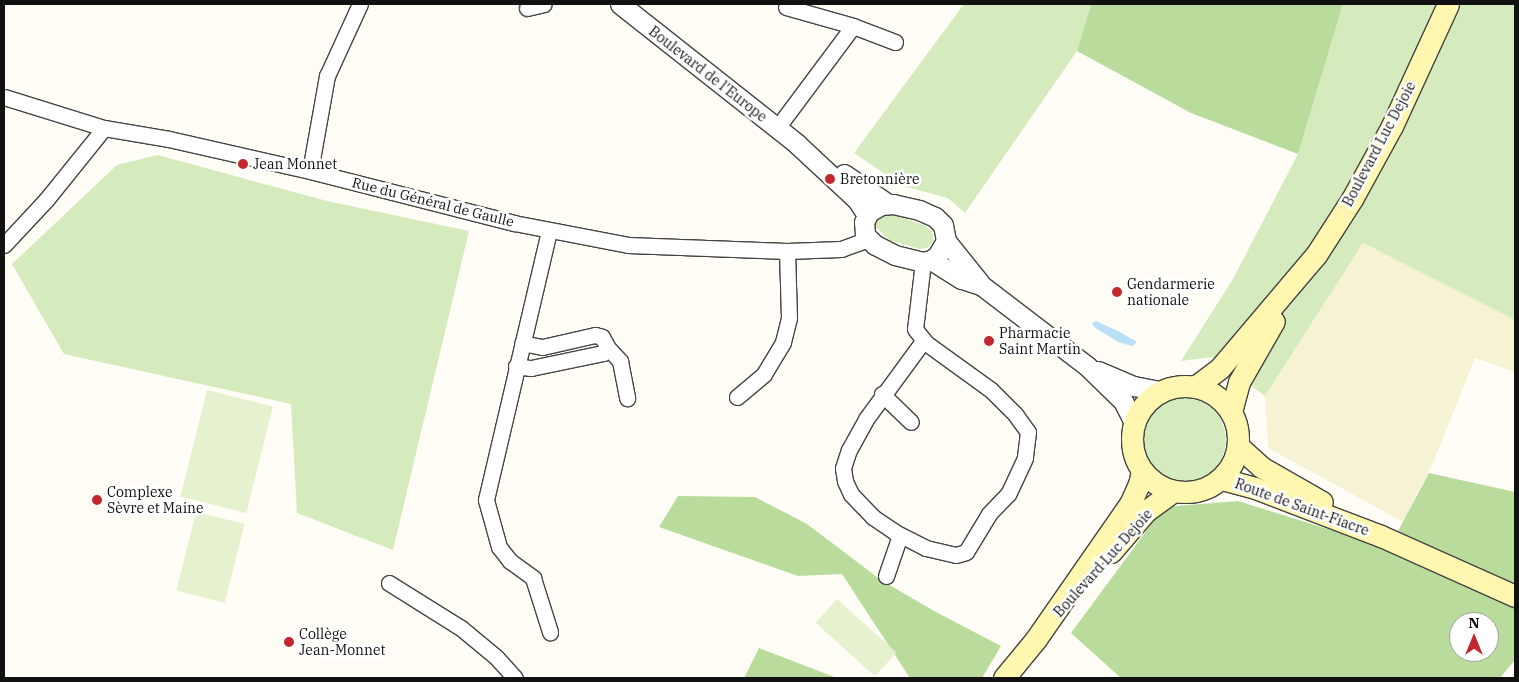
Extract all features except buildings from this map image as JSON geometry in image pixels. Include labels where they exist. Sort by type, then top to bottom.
[{"type":"main road","name":"Boulevard Luc Dejoie","points":[[1231,412],[1239,382],[1300,278],[1352,198],[1392,126],[1448,4]]},
{"type":"main road","name":"Boulevard Luc Dejoie","points":[[1195,387],[1220,368],[1300,278]]},
{"type":"main road","points":[[1177,386],[1195,387],[1210,392],[1221,399],[1231,412],[1237,425],[1238,446],[1236,457],[1222,479],[1198,491],[1174,491],[1158,485],[1142,471],[1132,449],[1134,423],[1145,404],[1160,392],[1177,386]]},
{"type":"main road","name":"Route de Saint-Fiacre","points":[[1238,446],[1261,467],[1381,536]]},
{"type":"main road","name":"Boulevard Luc Dejoie","points":[[1036,639],[1130,504],[1139,484],[1142,471]]},
{"type":"main road","name":"Route de Saint-Fiacre","points":[[1222,479],[1255,488],[1381,536],[1515,596]]},
{"type":"main road","name":"Boulevard Luc Dejoie","points":[[1004,678],[1146,511],[1174,491]]},
{"type":"street","points":[[310,171],[328,76],[360,4]]},
{"type":"street","points":[[527,8],[544,4]]},
{"type":"street","name":"Boulevard de l'Europe","points":[[620,4],[797,144],[857,200],[866,215]]},
{"type":"street","points":[[786,7],[853,26],[895,42]]},
{"type":"street","points":[[776,128],[853,26]]},
{"type":"street","name":"Rue du Général de Gaulle","points":[[4,97],[104,128],[169,139],[310,171],[549,231],[628,244],[787,251],[841,249],[868,239]]},
{"type":"street","points":[[4,245],[46,200],[104,128]]},
{"type":"street","name":"Boulevard de l'Europe","points":[[797,144],[813,151],[888,204]]},
{"type":"street","points":[[981,285],[962,279],[927,261],[895,255],[875,245],[868,239],[864,228],[866,215],[874,208],[888,204],[919,210],[935,217],[943,225],[946,241],[981,285],[1087,366],[1122,401],[1134,423]]},
{"type":"street","points":[[549,231],[486,500],[499,547],[510,561],[533,578],[550,632]]},
{"type":"street","points":[[923,341],[866,418],[849,450],[843,468],[845,481],[851,494],[873,517],[900,535],[926,548],[956,555],[966,552],[989,514],[1008,494],[1021,470],[1028,447],[1028,432],[1015,414],[991,390],[923,341],[916,329],[915,319],[927,261],[943,248],[946,241]]},
{"type":"street","points":[[737,397],[764,374],[783,342],[789,318],[787,251]]},
{"type":"street","points":[[522,343],[542,347],[595,336],[602,337],[608,348],[620,360],[627,398]]},
{"type":"street","points":[[516,366],[531,368],[603,353],[608,348]]},
{"type":"street","points":[[1087,366],[1134,386],[1160,392]]},
{"type":"street","points":[[882,394],[912,422]]},
{"type":"street","points":[[886,576],[900,535]]},
{"type":"street","points":[[389,583],[461,628],[496,657],[515,678]]},
{"type":"shaded area","points":[[1363,243],[1515,320],[1515,372],[1475,358],[1432,465],[1403,522],[1268,448],[1265,396]]},
{"type":"green space","points":[[964,4],[1091,4],[1077,51],[965,213],[948,198],[903,186],[854,153]]},
{"type":"green space","points":[[1091,4],[1343,4],[1298,154],[1191,113],[1077,51]]},
{"type":"green space","points":[[1343,4],[1515,4],[1515,320],[1363,243],[1265,396],[1212,357],[1181,361],[1233,279],[1298,154]]},
{"type":"green space","points":[[158,155],[327,201],[469,231],[393,550],[297,513],[291,404],[64,354],[12,264],[117,165]]},
{"type":"green space","points":[[893,214],[926,226],[933,234],[933,242],[927,248],[919,249],[889,240],[875,226],[877,219]]},
{"type":"green space","points":[[207,390],[273,406],[246,513],[180,497]]},
{"type":"green space","points":[[1184,398],[1200,401],[1214,410],[1223,424],[1226,440],[1223,456],[1214,470],[1200,479],[1184,482],[1168,479],[1154,470],[1145,456],[1142,440],[1145,424],[1154,410],[1168,401]]},
{"type":"green space","points":[[1429,473],[1515,492],[1515,660],[1500,678],[1121,678],[1071,633],[1164,507],[1238,501],[1389,548]]},
{"type":"green space","points":[[678,496],[755,497],[807,524],[881,580],[934,611],[1001,646],[982,678],[910,678],[842,574],[798,576],[659,527]]},
{"type":"green space","points":[[196,512],[245,524],[225,603],[176,591]]},
{"type":"green space","points":[[837,599],[896,653],[875,676],[816,623]]},
{"type":"green space","points":[[759,648],[837,678],[744,678]]},
{"type":"water","points":[[1096,321],[1137,342],[1132,346],[1118,342],[1094,327],[1092,323]]},
{"type":"place","name":"Jean Monnet","points":[[243,164]]},
{"type":"place","name":"Bretonnière","points":[[830,179]]},
{"type":"place","name":"Gendarmerie nationale","points":[[1117,292]]},
{"type":"place","name":"Pharmacie Saint Martin","points":[[989,341]]},
{"type":"place","name":"Complexe Sèvre et Maine","points":[[97,500]]},
{"type":"place","name":"Collège Jean-Monnet","points":[[289,642]]}]
